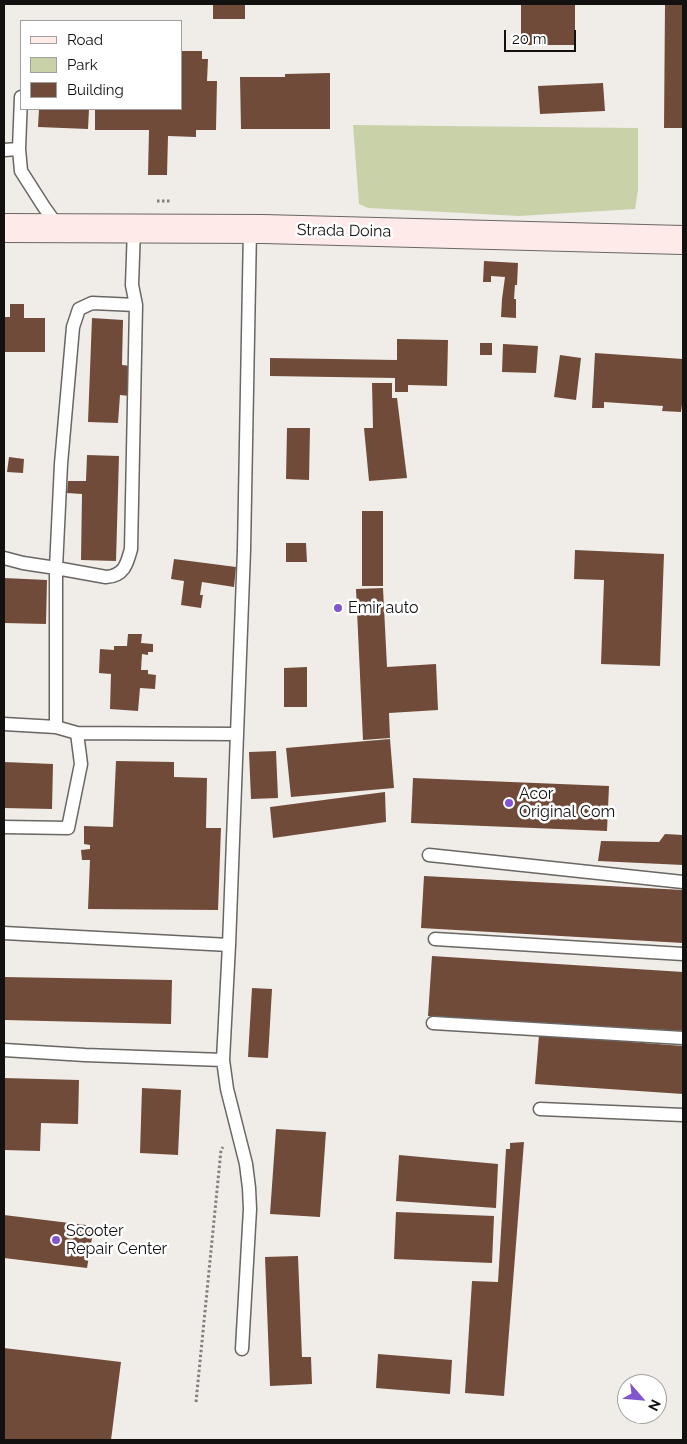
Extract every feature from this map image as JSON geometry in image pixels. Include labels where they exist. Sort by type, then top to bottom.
[{"type":"main road","name":"Strada Doina","points":[[4,228],[250,229],[683,240]]},
{"type":"lane","points":[[20,110],[19,149],[21,171],[60,228]]},
{"type":"lane","points":[[4,150],[19,149]]},
{"type":"lane","points":[[4,558],[106,577],[120,574],[128,559],[131,548],[136,305],[132,285],[134,228]]},
{"type":"lane","points":[[242,1349],[250,1209],[249,1188],[246,1164],[227,1089],[224,1060],[244,550],[250,229]]},
{"type":"lane","points":[[56,727],[56,568],[61,464],[75,316],[79,309],[92,303],[136,305]]},
{"type":"lane","points":[[4,724],[56,727],[77,733],[236,734]]},
{"type":"lane","points":[[4,827],[68,828],[81,764],[77,733]]},
{"type":"lane","points":[[429,854],[683,882]]},
{"type":"lane","points":[[4,933],[229,945]]},
{"type":"lane","points":[[435,939],[683,954]]},
{"type":"lane","points":[[433,1023],[683,1038]]},
{"type":"lane","points":[[4,1050],[85,1056],[224,1060]]},
{"type":"lane","points":[[540,1109],[683,1115]]},
{"type":"path","points":[[196,1402],[221,1150],[236,1122]]},
{"type":"green space","points":[[353,125],[638,128],[638,190],[635,209],[519,216],[368,208],[359,204]]},
{"type":"building","points":[[213,4],[245,4],[245,19],[213,19]]},
{"type":"building","points":[[521,4],[575,4],[575,45],[521,45]]},
{"type":"building","points":[[665,4],[683,4],[683,128],[664,128]]},
{"type":"building","points":[[182,51],[202,51],[202,59],[208,59],[207,81],[217,81],[216,130],[196,130],[196,137],[168,136],[167,175],[148,175],[149,130],[95,130],[95,110],[182,110]]},
{"type":"building","points":[[330,73],[330,129],[241,129],[240,77],[285,77],[285,74]]},
{"type":"building","points":[[603,83],[605,111],[540,114],[538,86]]},
{"type":"building","points":[[39,110],[89,110],[88,129],[38,127]]},
{"type":"building","points":[[484,261],[518,263],[514,299],[516,299],[516,318],[501,317],[505,277],[491,276],[491,282],[483,282]]},
{"type":"building","points":[[10,304],[24,304],[24,318],[45,318],[45,352],[4,352],[4,317],[10,317]]},
{"type":"building","points":[[92,318],[123,320],[122,365],[131,366],[130,396],[120,395],[118,423],[88,422]]},
{"type":"building","points":[[397,339],[448,340],[447,386],[408,385],[408,392],[395,392],[395,378],[270,376],[270,358],[397,360]]},
{"type":"building","points":[[480,343],[492,343],[492,355],[480,355]]},
{"type":"building","points":[[503,344],[538,346],[536,373],[502,372]]},
{"type":"building","points":[[595,353],[683,359],[681,412],[662,411],[663,406],[604,402],[604,408],[592,408]]},
{"type":"building","points":[[560,355],[581,358],[576,400],[554,397]]},
{"type":"building","points":[[372,383],[392,383],[392,398],[397,398],[407,478],[369,481],[364,428],[373,428]]},
{"type":"building","points":[[287,428],[310,428],[309,480],[286,479]]},
{"type":"building","points":[[87,455],[119,456],[116,561],[81,560],[82,494],[67,493],[68,481],[86,481]]},
{"type":"building","points":[[9,457],[24,459],[23,473],[7,472]]},
{"type":"building","points":[[362,511],[383,511],[383,586],[362,586]]},
{"type":"building","points":[[286,543],[306,543],[307,562],[286,562]]},
{"type":"building","points":[[575,550],[664,554],[660,666],[601,664],[604,580],[574,579]]},
{"type":"building","points":[[174,559],[236,567],[234,587],[202,582],[201,608],[181,605],[184,581],[171,579]]},
{"type":"building","points":[[4,578],[47,580],[46,624],[4,623]]},
{"type":"building","points":[[383,588],[387,667],[436,664],[438,710],[389,713],[390,738],[363,740],[356,589]]},
{"type":"building","points":[[128,634],[142,634],[141,643],[153,644],[153,652],[148,652],[148,655],[142,654],[141,670],[148,670],[148,674],[156,675],[155,689],[140,688],[138,711],[110,709],[111,674],[99,673],[100,649],[114,650],[114,646],[127,646]]},
{"type":"building","points":[[307,667],[307,707],[284,707],[284,668]]},
{"type":"building","points":[[390,739],[394,788],[291,797],[286,748]]},
{"type":"building","points":[[276,751],[278,798],[251,799],[249,752]]},
{"type":"building","points":[[116,761],[174,762],[174,777],[207,778],[206,828],[221,828],[218,910],[88,909],[90,860],[82,860],[81,850],[90,849],[90,845],[84,844],[84,826],[113,827]]},
{"type":"building","points":[[4,762],[53,764],[52,809],[4,808]]},
{"type":"building","points":[[413,778],[609,786],[607,831],[411,823]]},
{"type":"building","points":[[385,792],[386,822],[273,838],[270,807]]},
{"type":"building","points":[[665,834],[683,835],[683,865],[598,861],[601,841],[659,842]]},
{"type":"building","points":[[424,876],[683,890],[683,943],[421,928]]},
{"type":"building","points":[[432,956],[683,972],[683,1031],[428,1016]]},
{"type":"building","points":[[4,977],[172,980],[171,1024],[4,1020]]},
{"type":"building","points":[[252,988],[272,989],[268,1058],[248,1057]]},
{"type":"building","points":[[539,1035],[683,1046],[683,1094],[535,1084]]},
{"type":"building","points":[[4,1078],[79,1080],[78,1124],[41,1123],[40,1151],[4,1150]]},
{"type":"building","points":[[142,1088],[181,1090],[178,1155],[140,1153]]},
{"type":"building","points":[[276,1129],[326,1132],[320,1217],[270,1214]]},
{"type":"building","points":[[524,1142],[504,1396],[465,1393],[472,1281],[498,1282],[506,1149],[510,1149],[510,1143]]},
{"type":"building","points":[[399,1155],[498,1164],[496,1208],[396,1201]]},
{"type":"building","points":[[396,1212],[494,1216],[492,1263],[394,1259]]},
{"type":"building","points":[[4,1215],[94,1226],[87,1268],[4,1258]]},
{"type":"building","points":[[298,1256],[302,1357],[311,1357],[312,1384],[270,1386],[265,1257]]},
{"type":"building","points":[[4,1348],[121,1362],[111,1440],[4,1440]]},
{"type":"building","points":[[378,1354],[452,1360],[450,1394],[376,1388]]},
{"type":"place","name":"Emir auto","points":[[338,608]]},
{"type":"place","name":"Acor Original Com","points":[[509,803]]},
{"type":"place","name":"Scooter Repair Center","points":[[56,1240]]}]
